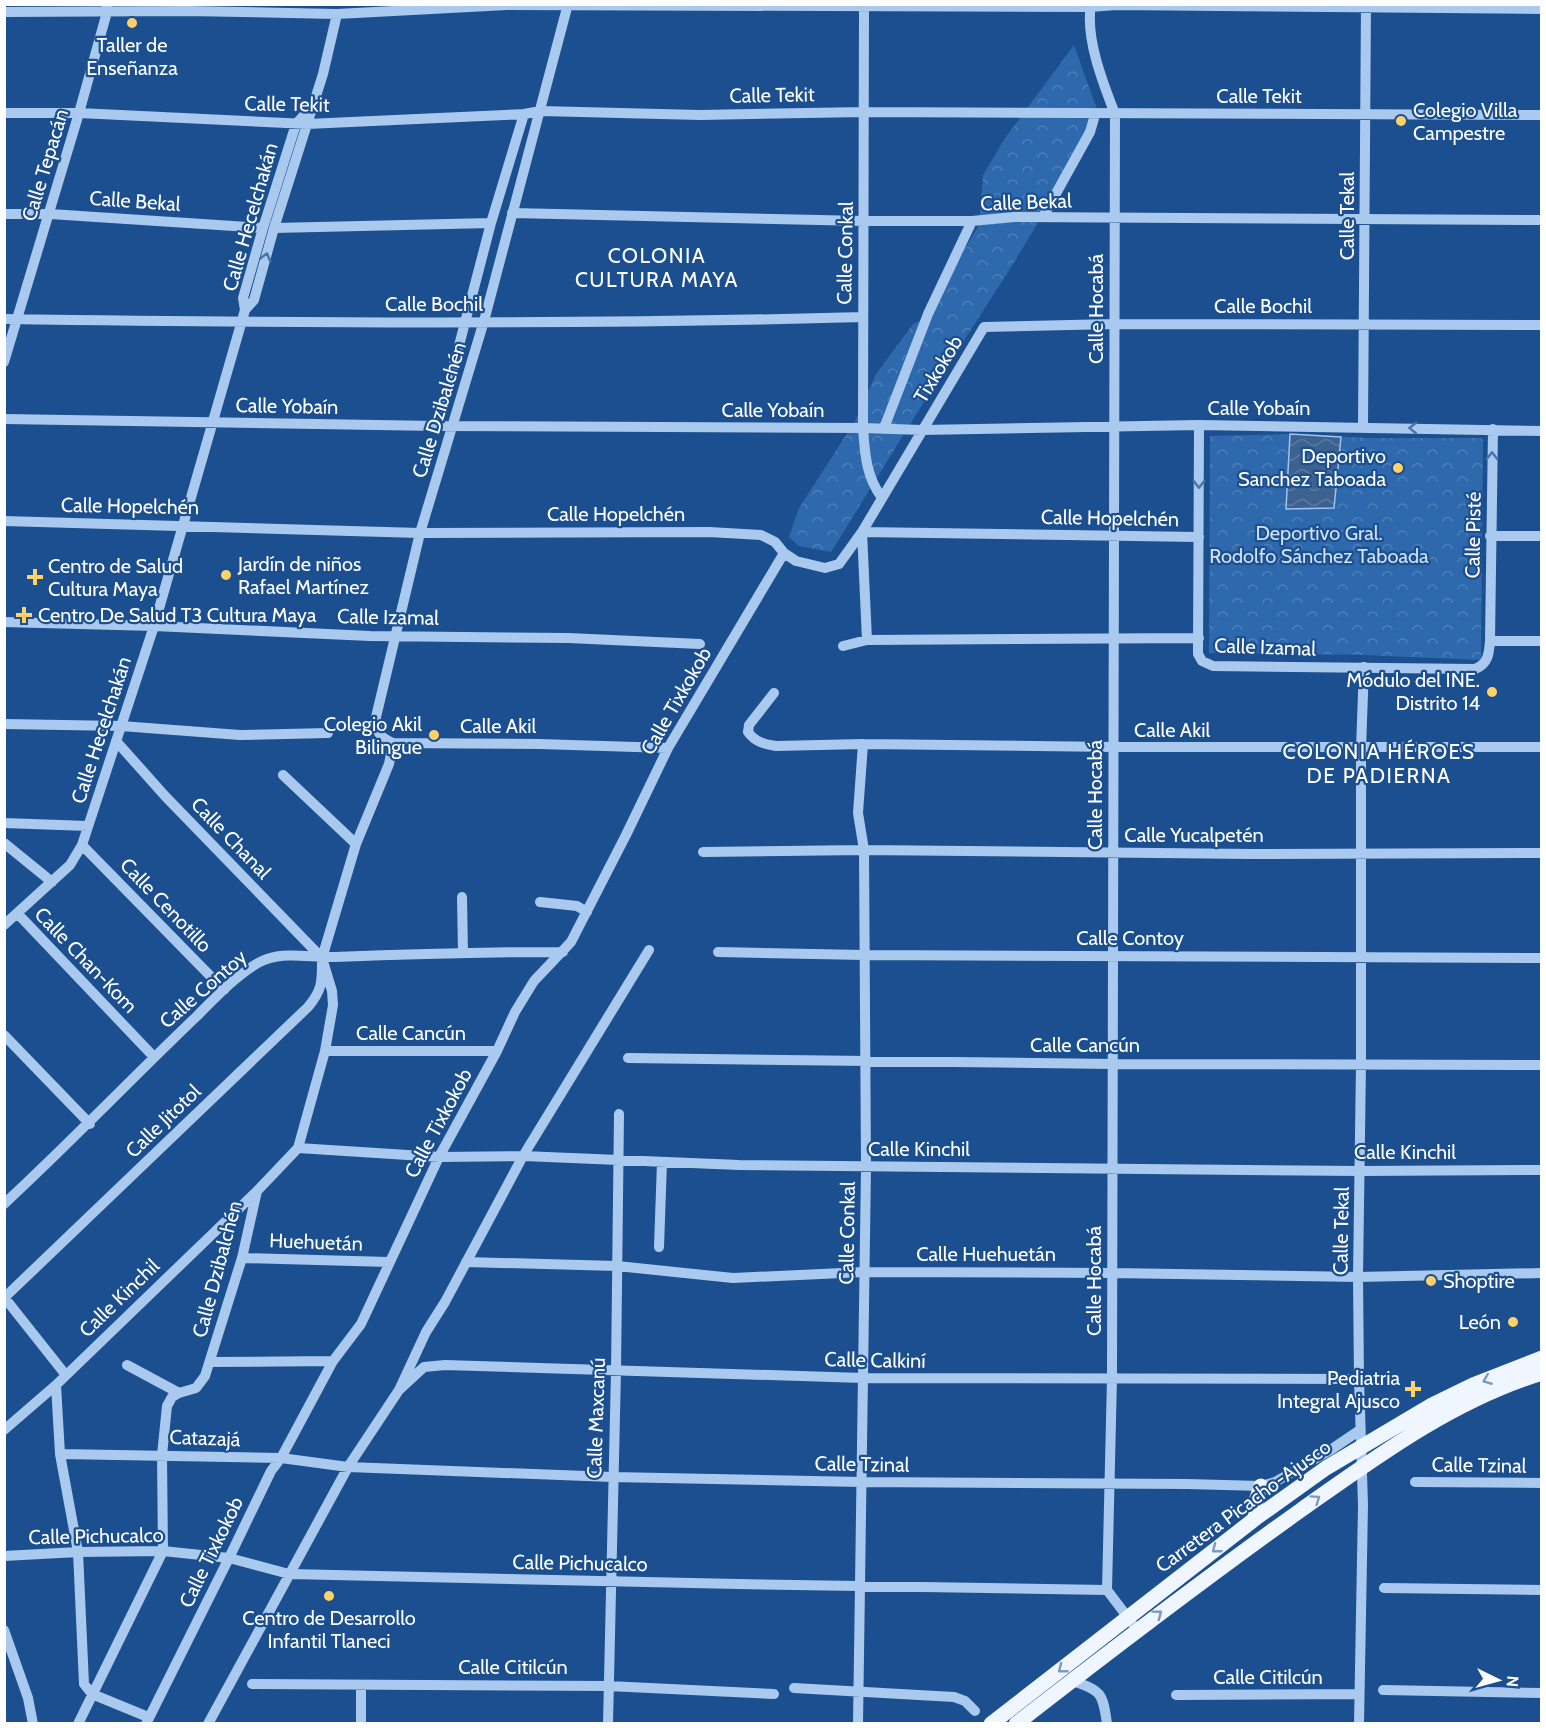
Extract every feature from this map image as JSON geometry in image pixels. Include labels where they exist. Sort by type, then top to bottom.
[{"type":"main road","name":"Carretera Picacho-Ajusco","points":[[1016,1724],[1072,1681],[1133,1624],[1256,1518],[1326,1468],[1432,1405],[1473,1385],[1542,1359]]},
{"type":"main road","name":"Carretera Picacho-Ajusco","points":[[991,1724],[1362,1467],[1439,1418],[1512,1384],[1542,1373]]},
{"type":"main road","points":[[1256,1518],[1254,1507],[1261,1486]]},
{"type":"street","points":[[4,12],[24,8],[188,8],[268,9],[338,14],[352,8],[507,4],[1366,6],[1542,9]]},
{"type":"street","name":"Calle Dzibalchén","points":[[393,743],[381,738],[376,730],[376,717],[395,636],[420,533],[484,321],[568,5]]},
{"type":"street","name":"Calle Conkal","points":[[864,5],[863,428],[869,477],[882,498]]},
{"type":"street","name":"Calle Hocabá","points":[[1091,6],[1090,31],[1103,81],[1115,114],[1112,1378],[1107,1590]]},
{"type":"street","name":"Calle Tekal","points":[[1363,427],[1366,6]]},
{"type":"street","name":"Calle Tepacán","points":[[4,362],[80,113],[107,8]]},
{"type":"street","name":"Calle Hecelchakán","points":[[4,925],[70,865],[82,845],[154,626],[242,322],[245,310],[243,298],[302,124],[313,105],[338,14]]},
{"type":"street","name":"Calle Tekit","points":[[4,113],[80,113],[302,124],[524,114],[541,111],[700,115],[865,112],[1095,115],[1542,115]]},
{"type":"street","points":[[438,426],[491,223],[524,114]]},
{"type":"street","points":[[1043,217],[1090,132],[1095,115]]},
{"type":"street","name":"Calle Bekal","points":[[512,213],[864,221],[972,221],[1014,217],[1542,220]]},
{"type":"street","name":"Calle Bekal","points":[[4,214],[50,214],[268,228],[491,223]]},
{"type":"street","points":[[884,428],[928,314],[972,221]]},
{"type":"street","name":"Calle Bochil","points":[[4,319],[242,322],[676,322],[863,317]]},
{"type":"street","name":"Calle Bochil","points":[[984,327],[1114,324],[1542,324]]},
{"type":"street","name":"Tixkokob","points":[[922,430],[984,327]]},
{"type":"street","name":"Calle Yobaín","points":[[4,419],[922,430],[1199,425],[1542,431]]},
{"type":"street","points":[[1199,425],[1199,638]]},
{"type":"street","name":"Calle Pisté","points":[[1490,641],[1492,429]]},
{"type":"street","points":[[867,640],[862,532],[922,430]]},
{"type":"street","name":"Calle Hopelchén","points":[[4,521],[420,533],[709,531],[761,535],[775,542],[784,553],[796,561],[825,568],[839,564],[862,532],[1199,537]]},
{"type":"street","points":[[1490,536],[1542,536]]},
{"type":"street","name":"Calle Tixkokob","points":[[147,1720],[230,1558],[271,1471],[281,1458],[333,1361],[361,1324],[439,1157],[497,1051],[515,1012],[534,981],[571,942],[668,748],[784,553]]},
{"type":"street","name":"Calle Izamal","points":[[4,622],[154,626],[307,634],[568,638],[700,644]]},
{"type":"street","name":"Calle Izamal","points":[[843,646],[867,640],[1199,638],[1198,654],[1202,661],[1213,666],[1475,669],[1482,666],[1488,659],[1490,641]]},
{"type":"street","points":[[1490,641],[1542,641]]},
{"type":"street","name":"Calle Tekal","points":[[1359,1724],[1362,1467],[1358,1276],[1362,958],[1361,748],[1364,667]]},
{"type":"street","name":"Calle Akil","points":[[774,693],[749,725],[748,732],[755,741],[776,746],[863,744],[1113,747],[1542,747]]},
{"type":"street","points":[[4,724],[121,726],[240,735],[328,733]]},
{"type":"street","name":"Calle Chanal","points":[[116,741],[181,813],[322,958]]},
{"type":"street","points":[[322,958],[356,844],[389,764],[393,743]]},
{"type":"street","name":"Calle Akil","points":[[393,743],[668,748]]},
{"type":"street","name":"Calle Conkal","points":[[858,1724],[866,1167],[864,850],[858,813],[863,744]]},
{"type":"street","points":[[283,775],[356,844]]},
{"type":"street","points":[[4,823],[88,826]]},
{"type":"street","points":[[4,843],[52,882]]},
{"type":"street","name":"Calle Cenotillo","points":[[82,845],[224,990]]},
{"type":"street","name":"Calle Yucalpetén","points":[[703,852],[864,850],[1113,853],[1542,853]]},
{"type":"street","points":[[462,897],[463,953]]},
{"type":"street","points":[[540,902],[577,906],[587,912]]},
{"type":"street","name":"Calle Chan-Kom","points":[[17,914],[154,1057]]},
{"type":"street","points":[[208,1724],[348,1467],[399,1390],[426,1332],[523,1156],[649,950]]},
{"type":"street","name":"Calle Contoy","points":[[4,1204],[90,1124],[154,1057],[224,990],[266,959],[280,956],[322,958],[562,952]]},
{"type":"street","name":"Calle Contoy","points":[[718,952],[864,955],[1542,958]]},
{"type":"street","name":"Calle Dzibalchén","points":[[179,1393],[196,1388],[205,1376],[242,1258],[257,1191],[298,1148],[324,1051],[333,1005],[332,991],[322,958]]},
{"type":"street","name":"Calle Jitotol","points":[[5,1298],[308,1007],[318,995],[322,985],[322,958]]},
{"type":"street","points":[[4,1035],[90,1124]]},
{"type":"street","name":"Calle Cancún","points":[[324,1051],[497,1051]]},
{"type":"street","name":"Calle Cancún","points":[[628,1058],[1112,1064],[1542,1065]]},
{"type":"street","name":"Calle Maxcanú","points":[[608,1724],[619,1114]]},
{"type":"street","name":"Calle Kinchil","points":[[298,1148],[439,1157],[523,1156],[866,1167],[1360,1171],[1542,1170]]},
{"type":"street","points":[[659,1247],[662,1162]]},
{"type":"street","name":"Calle Kinchil","points":[[4,1430],[56,1385],[257,1191]]},
{"type":"street","name":"Huehuetán","points":[[242,1258],[389,1262]]},
{"type":"street","name":"Calle Huehuetán","points":[[466,1262],[617,1266],[733,1278],[864,1272],[1358,1276],[1542,1274]]},
{"type":"street","points":[[5,1298],[65,1374]]},
{"type":"street","points":[[210,1362],[333,1361]]},
{"type":"street","points":[[126,1365],[179,1393]]},
{"type":"street","name":"Calle Calkiní","points":[[399,1390],[424,1367],[445,1365],[862,1378],[1359,1379]]},
{"type":"street","points":[[56,1385],[60,1454],[78,1552],[84,1684],[92,1694],[147,1720]]},
{"type":"street","points":[[78,1724],[163,1551],[162,1455],[167,1406],[172,1397],[179,1393]]},
{"type":"street","name":"Calle Tzinal","points":[[348,1467],[612,1477],[1261,1486],[1284,1477],[1360,1430]]},
{"type":"street","name":"Catazajá","points":[[60,1454],[281,1458],[348,1467]]},
{"type":"street","name":"Calle Tzinal","points":[[1415,1482],[1542,1484]]},
{"type":"street","name":"Calle Pichucalco","points":[[4,1556],[163,1551],[230,1558],[289,1574],[1107,1590]]},
{"type":"street","points":[[1384,1588],[1542,1590]]},
{"type":"street","points":[[1107,1590],[1133,1624]]},
{"type":"street","points":[[4,1630],[28,1698],[33,1724]]},
{"type":"street","points":[[1072,1681],[1094,1688],[1104,1702],[1107,1724]]},
{"type":"street","name":"Calle Citilcún","points":[[252,1684],[608,1686],[774,1694]]},
{"type":"street","points":[[361,1724],[362,1685]]},
{"type":"street","points":[[794,1688],[954,1697],[965,1701],[975,1711]]},
{"type":"street","points":[[1383,1690],[1542,1693]]},
{"type":"street","name":"Calle Citilcún","points":[[1176,1695],[1359,1694]]},
{"type":"green space","points":[[1074,45],[1099,115],[1012,266],[831,552],[799,546],[789,537],[799,508],[855,421],[876,374],[913,324],[931,316],[958,260],[979,225],[983,175],[1005,138]]},
{"type":"green space","name":"Deportivo Gral. Rodolfo Sánchez Taboada","points":[[1290,434],[1368,438],[1481,438],[1483,440],[1481,660],[1364,655],[1209,653],[1210,436]]},
{"type":"water","points":[[1290,434],[1341,437],[1334,508],[1286,509]]},
{"type":"place","name":"Taller de Enseñanza","points":[[132,23]]},
{"type":"place","name":"Colegio Villa Campestre","points":[[1401,121]]},
{"type":"place","name":"Deportivo Sanchez Taboada","points":[[1398,468]]},
{"type":"place","name":"Jardín de niños Rafael Martínez","points":[[226,575]]},
{"type":"place","name":"Centro de Salud Cultura Maya","points":[[35,577]]},
{"type":"place","name":"Centro De Salud T3 Cultura Maya","points":[[24,615]]},
{"type":"place","name":"Módulo del INE. Distrito 14","points":[[1492,692]]},
{"type":"place","name":"Colegio Akil Bilingue","points":[[434,735]]},
{"type":"place","name":"Shoptire","points":[[1431,1281]]},
{"type":"place","name":"León","points":[[1513,1322]]},
{"type":"place","name":"Pediatria Integral Ajusco","points":[[1413,1389]]},
{"type":"place","name":"Centro de Desarrollo Infantil Tlaneci","points":[[329,1596]]},
{"type":"district","name":"COLONIA CULTURA MAYA","points":[[657,267]]},
{"type":"district","name":"COLONIA HÉROES DE PADIERNA","points":[[1379,763]]}]
